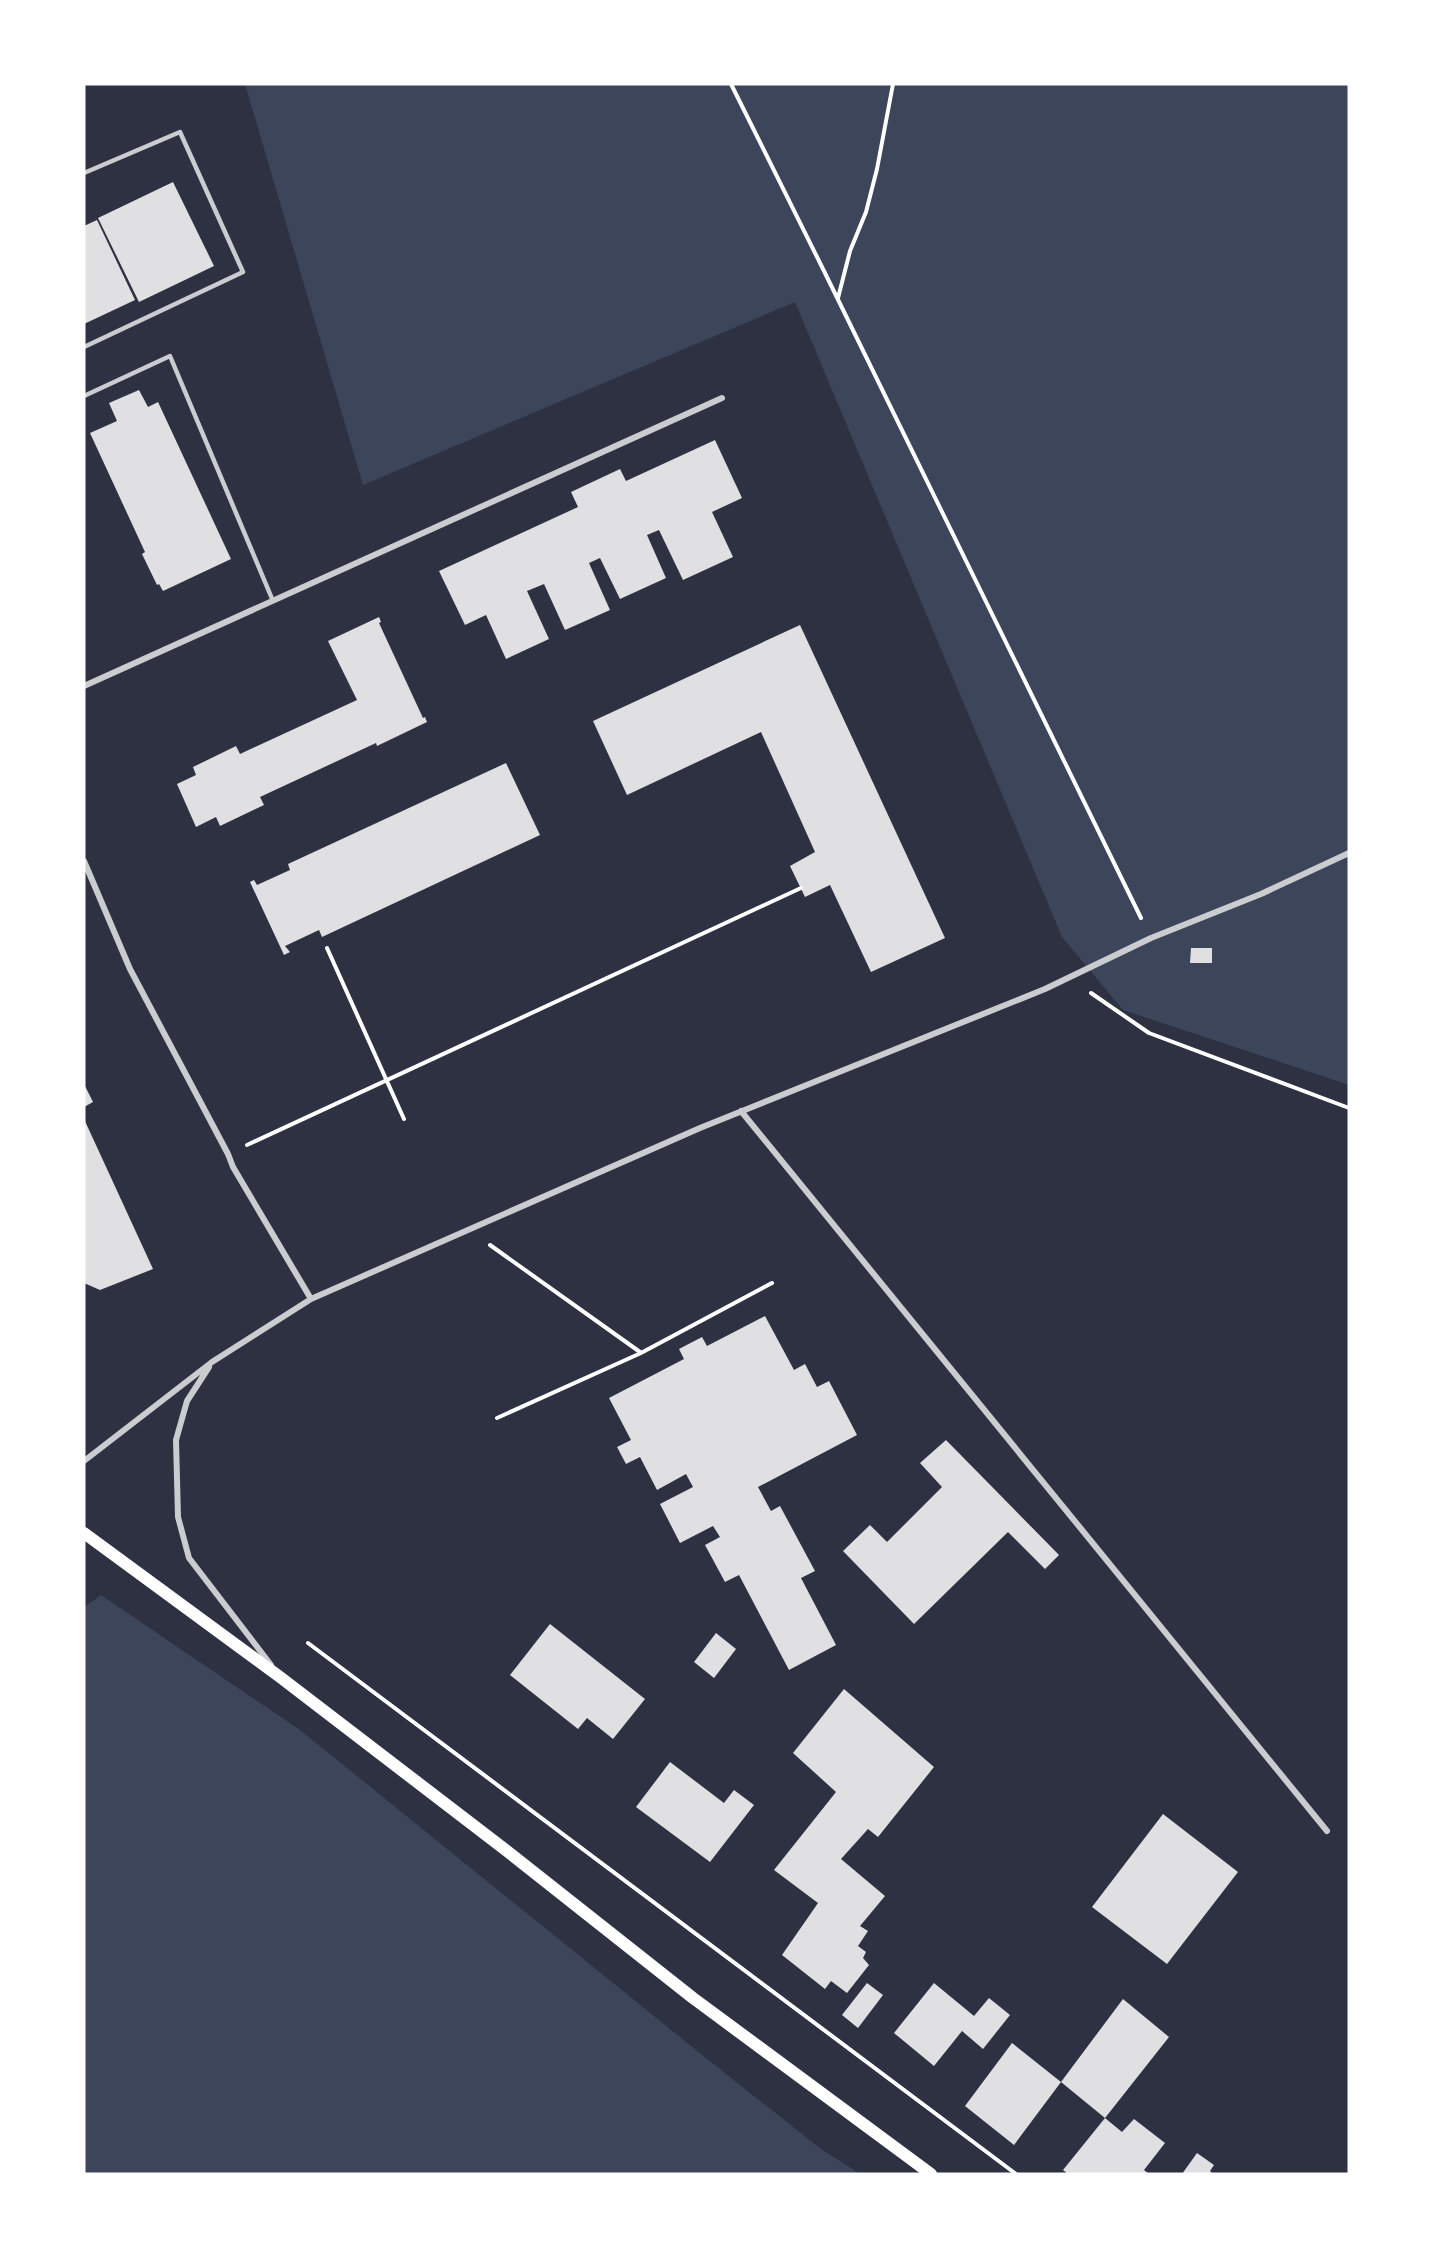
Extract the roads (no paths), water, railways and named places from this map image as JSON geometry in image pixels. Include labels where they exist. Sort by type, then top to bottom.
[{"type":"main road","points":[[84,1533],[280,1677],[693,1998],[931,2174]]},
{"type":"street","points":[[84,686],[722,398]]},
{"type":"street","points":[[84,1461],[212,1362],[311,1299],[468,1228],[741,1112],[1070,977],[1151,938],[1261,894],[1349,853]]},
{"type":"street","points":[[84,861],[130,969],[233,1167],[311,1299]]},
{"type":"street","points":[[741,1112],[1327,1831]]},
{"type":"street","points":[[212,1362],[187,1401],[176,1440],[178,1516],[189,1557],[280,1677]]},
{"type":"lane","points":[[84,173],[180,132],[243,272],[84,347]]},
{"type":"lane","points":[[84,396],[170,356],[273,601]]}]
